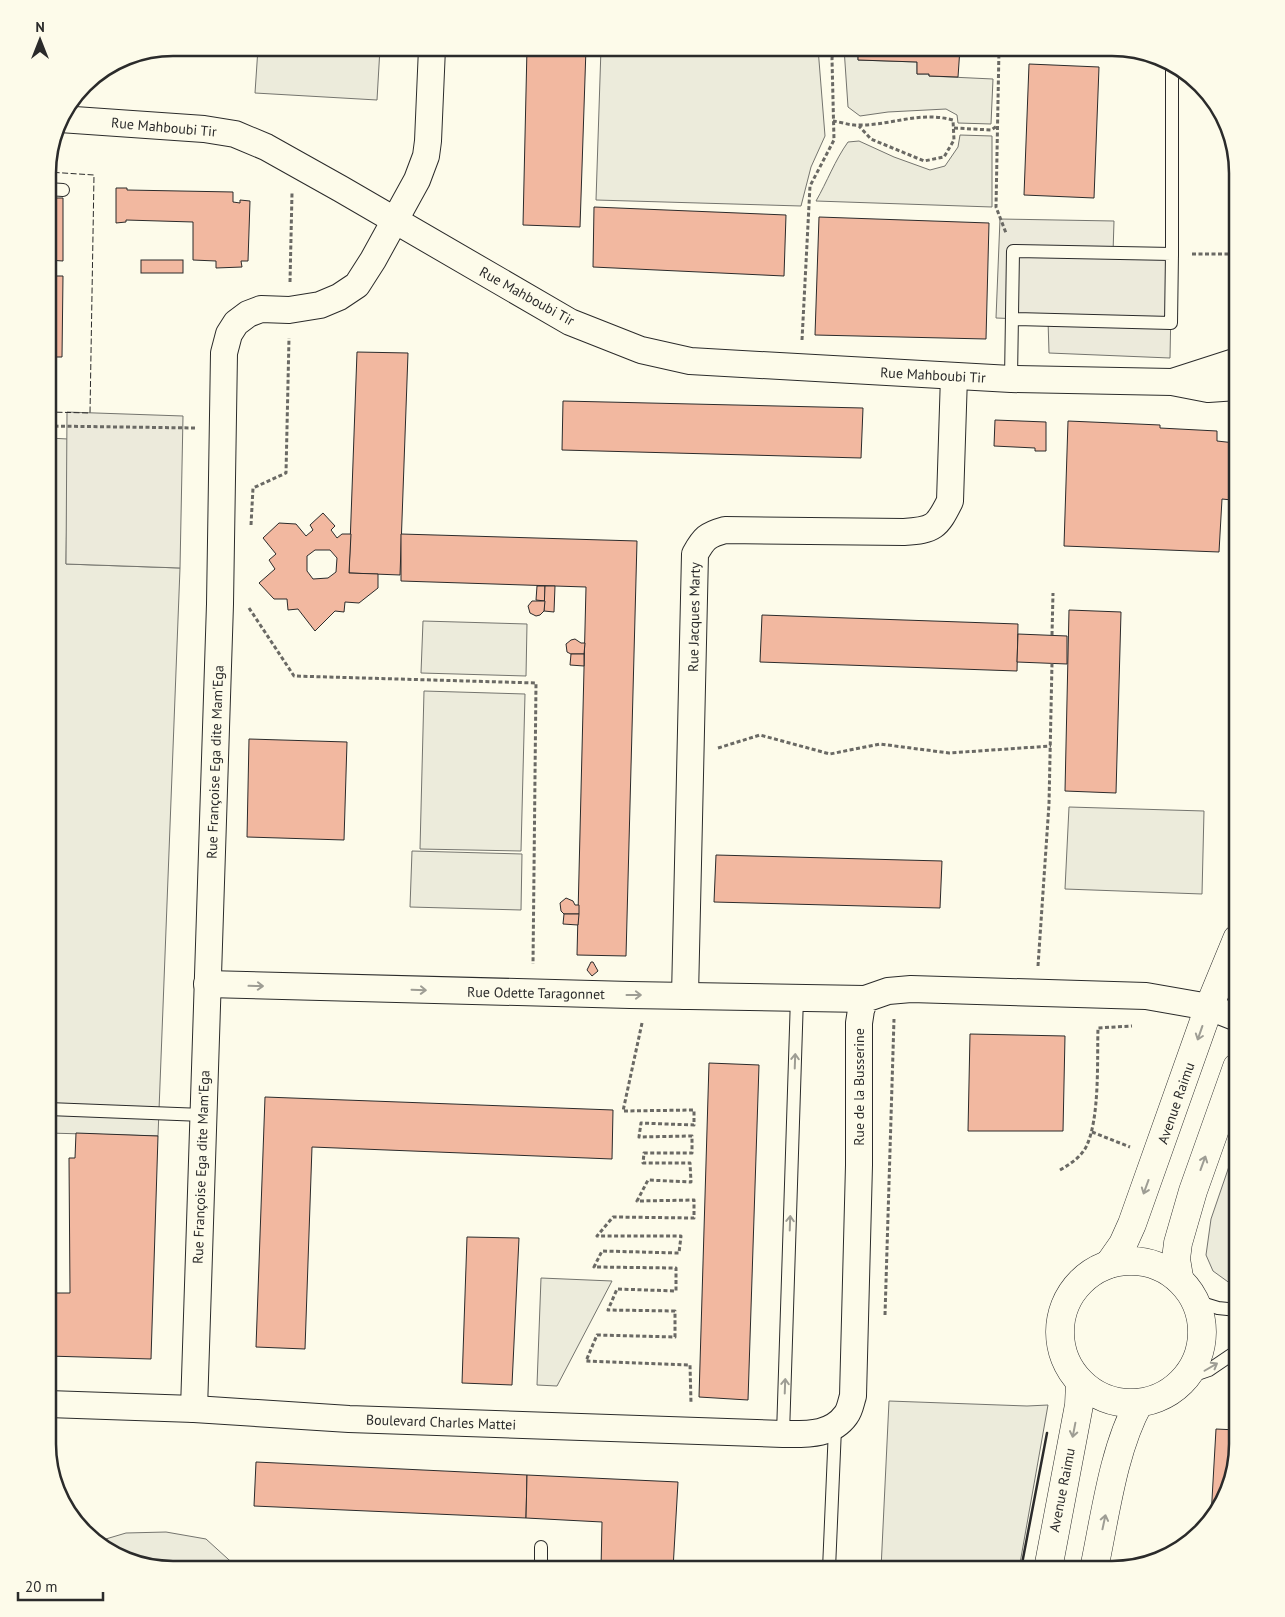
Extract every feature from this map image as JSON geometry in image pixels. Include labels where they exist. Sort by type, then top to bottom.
[{"type":"street","name":"Rue Françoise Ega dite Mam'Ega","points":[[194,1409],[220,604],[224,353],[228,334],[248,314],[261,309],[289,310],[320,306],[339,297],[357,285],[417,180],[426,156],[432,57]]},
{"type":"street","name":"Rue Mahboubi Tir","points":[[69,120],[204,129],[235,134],[266,147],[570,322],[641,350],[690,362],[1011,379],[1172,382],[1208,388],[1229,388]]},
{"type":"street","name":"Rue Mahboubi Tir","points":[[1172,382],[1229,364]]},
{"type":"street","name":"Rue Jacques Marty","points":[[685,996],[695,554],[701,542],[708,535],[725,530],[904,532],[926,530],[941,520],[950,501],[954,376]]},
{"type":"street","name":"Avenue Raimu","points":[[1110,1264],[1123,1244],[1132,1224],[1209,1007],[1229,960]]},
{"type":"street","name":"Rue Odette Taragonnet","points":[[207,984],[685,996],[866,998]]},
{"type":"street","points":[[866,998],[888,991],[911,989],[1146,996],[1209,1007],[1229,1015]]},
{"type":"street","name":"Rue de la Busserine","points":[[835,1428],[848,1414],[853,1396],[859,1165],[858,1023],[866,998]]},
{"type":"street","points":[[1179,1277],[1176,1259],[1178,1242],[1193,1191],[1229,1092]]},
{"type":"street","points":[[1128,1262],[1145,1263],[1160,1267],[1179,1277],[1195,1301],[1201,1322],[1201,1339],[1196,1359],[1183,1379],[1170,1391],[1139,1403],[1120,1402],[1098,1394],[1080,1382],[1068,1366],[1061,1336],[1061,1320],[1067,1301],[1077,1285],[1091,1272],[1110,1264],[1128,1262]]},
{"type":"street","name":"Avenue Raimu","points":[[1050,1561],[1079,1405],[1080,1382]]},
{"type":"street","points":[[1096,1561],[1116,1465],[1132,1416],[1139,1403]]},
{"type":"street","name":"Boulevard Charles Mattei","points":[[56,1404],[194,1409],[349,1419],[692,1432],[783,1434],[818,1433],[835,1428]]},
{"type":"lane","points":[[1012,319],[1171,323],[1172,73]]},
{"type":"lane","points":[[57,190],[62,190]]},
{"type":"lane","points":[[1011,379],[1014,251],[1172,254]]},
{"type":"lane","points":[[783,1434],[797,997]]},
{"type":"lane","points":[[56,1109],[203,1115]]},
{"type":"lane","points":[[1195,1301],[1229,1309]]},
{"type":"lane","points":[[1183,1379],[1209,1370],[1229,1356]]},
{"type":"lane","points":[[830,1561],[835,1428]]},
{"type":"lane","points":[[541,1547],[541,1561]]},
{"type":"path","points":[[800,368],[810,186],[834,140],[832,57]]},
{"type":"path","points":[[999,57],[996,207],[1014,251]]},
{"type":"path","points":[[833,121],[859,126],[913,117],[942,117],[954,120],[954,140],[944,157],[924,161],[871,139],[859,126]]},
{"type":"path","points":[[954,128],[991,130],[998,126]]},
{"type":"path","points":[[251,534],[253,488],[286,473],[292,187]]},
{"type":"path","points":[[1208,255],[1229,254]]},
{"type":"path","points":[[57,426],[222,428]]},
{"type":"path","points":[[1052,635],[1053,593]]},
{"type":"path","points":[[248,616],[249,599]]},
{"type":"path","points":[[248,608],[294,676],[536,683],[533,992]]},
{"type":"path","points":[[1038,970],[1049,804],[1052,663]]},
{"type":"path","points":[[691,747],[715,749],[760,735],[830,754],[880,744],[949,753],[1051,746]]},
{"type":"path","points":[[642,995],[642,1024],[623,1111],[694,1110],[694,1125],[641,1123],[639,1137],[692,1136],[692,1153],[644,1153],[643,1163],[690,1163],[691,1182],[648,1180],[637,1201],[694,1200],[694,1218],[612,1217],[597,1236],[681,1236],[679,1253],[602,1251],[594,1267],[676,1268],[676,1291],[617,1289],[608,1310],[675,1311],[675,1337],[597,1335],[586,1361],[690,1364],[692,1432]]},
{"type":"path","points":[[885,1319],[894,1018]]},
{"type":"path","points":[[1060,1170],[1074,1162],[1085,1148],[1092,1132],[1098,1028],[1137,1025]]},
{"type":"path","points":[[1092,1132],[1138,1150]]},
{"type":"shaded area","points":[[257,57],[379,57],[377,100],[255,93]]},
{"type":"shaded area","points":[[601,57],[819,57],[825,136],[811,167],[801,206],[596,200]]},
{"type":"shaded area","points":[[845,57],[858,57],[858,60],[917,62],[917,74],[929,74],[929,76],[993,79],[991,124],[958,123],[957,115],[946,109],[888,112],[860,116],[848,107]]},
{"type":"shaded area","points":[[960,135],[992,136],[992,207],[816,201],[848,142],[859,141],[894,157],[930,170],[945,166],[958,147]]},
{"type":"shaded area","points":[[1000,219],[1114,221],[1113,253],[1172,254],[1170,358],[1049,353],[1048,320],[996,318]]},
{"type":"shaded area","points":[[67,412],[183,416],[180,568],[66,564]]},
{"type":"shaded area","points":[[57,438],[68,439],[66,564],[180,568],[158,1136],[56,1133]]},
{"type":"shaded area","points":[[423,621],[527,624],[526,676],[421,673]]},
{"type":"shaded area","points":[[424,691],[525,694],[521,851],[420,849]]},
{"type":"shaded area","points":[[1069,807],[1204,811],[1202,894],[1065,889]]},
{"type":"shaded area","points":[[412,851],[522,854],[521,910],[410,907]]},
{"type":"shaded area","points":[[1229,1166],[1229,1283],[1213,1271],[1206,1255],[1211,1219]]},
{"type":"shaded area","points":[[541,1278],[612,1281],[557,1386],[537,1385]]},
{"type":"shaded area","points":[[889,1401],[1027,1406],[1048,1405],[1020,1561],[881,1561]]},
{"type":"shaded area","points":[[166,1532],[206,1539],[230,1561],[158,1560],[129,1552],[105,1539],[126,1533]]},
{"type":"building","points":[[527,57],[586,57],[580,227],[523,225]]},
{"type":"building","points":[[858,57],[959,57],[958,77],[917,74],[917,62],[858,60]]},
{"type":"building","points":[[1029,64],[1099,67],[1094,198],[1024,195]]},
{"type":"building","points":[[116,188],[127,188],[127,190],[233,192],[233,202],[240,203],[240,200],[250,201],[248,261],[241,261],[242,267],[216,268],[216,261],[193,260],[193,222],[126,220],[126,222],[116,223]]},
{"type":"building","points":[[57,198],[63,198],[63,261],[57,261]]},
{"type":"building","points":[[594,207],[786,215],[784,276],[593,267]]},
{"type":"building","points":[[819,217],[989,223],[986,339],[815,335]]},
{"type":"building","points":[[141,260],[183,260],[183,273],[141,273]]},
{"type":"building","points":[[57,276],[63,276],[62,357],[57,357]]},
{"type":"building","points":[[357,352],[408,353],[400,575],[349,573]]},
{"type":"building","points":[[563,401],[863,408],[861,458],[562,450]]},
{"type":"building","points":[[995,420],[1046,422],[1046,451],[1035,451],[1035,448],[994,446]]},
{"type":"building","points":[[1068,421],[1160,425],[1160,428],[1217,431],[1217,441],[1229,442],[1229,500],[1222,499],[1219,552],[1064,546]]},
{"type":"building","points":[[323,513],[335,526],[331,530],[337,538],[342,534],[351,534],[349,573],[378,574],[378,588],[359,603],[345,602],[344,612],[335,611],[315,631],[298,609],[288,610],[287,599],[274,599],[259,583],[275,569],[269,560],[276,554],[263,538],[279,523],[296,524],[306,536],[313,530],[310,525]],"holes":[[[315,550],[330,550],[337,558],[336,572],[328,578],[313,579],[307,571],[307,556]]]},
{"type":"building","points":[[401,534],[637,541],[626,956],[577,955],[586,587],[401,581]]},
{"type":"building","points":[[537,586],[545,586],[545,601],[536,600]]},
{"type":"building","points":[[545,586],[555,586],[554,612],[544,611]]},
{"type":"building","points":[[532,601],[545,601],[544,611],[540,615],[536,616],[530,613],[528,606]]},
{"type":"building","points":[[1069,610],[1121,612],[1116,793],[1065,791]]},
{"type":"building","points":[[762,615],[1018,624],[1017,671],[760,662]]},
{"type":"building","points":[[1018,634],[1067,636],[1067,664],[1017,662]]},
{"type":"building","points":[[575,639],[585,643],[584,654],[571,654],[567,652],[566,644]]},
{"type":"building","points":[[571,654],[584,654],[584,666],[570,665]]},
{"type":"building","points":[[249,739],[347,742],[344,840],[247,837]]},
{"type":"building","points":[[716,855],[942,861],[940,908],[714,902]]},
{"type":"building","points":[[566,898],[573,901],[575,905],[579,905],[579,914],[564,914],[561,911],[560,903]]},
{"type":"building","points":[[564,914],[579,914],[578,925],[563,924]]},
{"type":"building","points":[[591,962],[593,962],[598,971],[592,976],[587,970]]},
{"type":"building","points":[[970,1034],[1065,1036],[1063,1131],[968,1131]]},
{"type":"building","points":[[709,1063],[759,1065],[748,1400],[699,1397]]},
{"type":"building","points":[[265,1097],[613,1110],[612,1159],[312,1147],[305,1349],[256,1347]]},
{"type":"building","points":[[76,1133],[158,1136],[151,1359],[56,1356],[56,1293],[70,1293],[69,1158],[75,1158]]},
{"type":"building","points":[[467,1237],[519,1238],[512,1385],[462,1383]]},
{"type":"building","points":[[1216,1429],[1229,1430],[1228,1459],[1225,1474],[1212,1504]]},
{"type":"building","points":[[256,1462],[527,1475],[526,1518],[254,1506]]},
{"type":"building","points":[[527,1475],[678,1482],[673,1561],[601,1561],[602,1522],[526,1518]]},
{"type":"fence","points":[[57,173],[94,175],[90,413],[57,412]]},
{"type":"wall","points":[[1023,1561],[1047,1433]]}]
